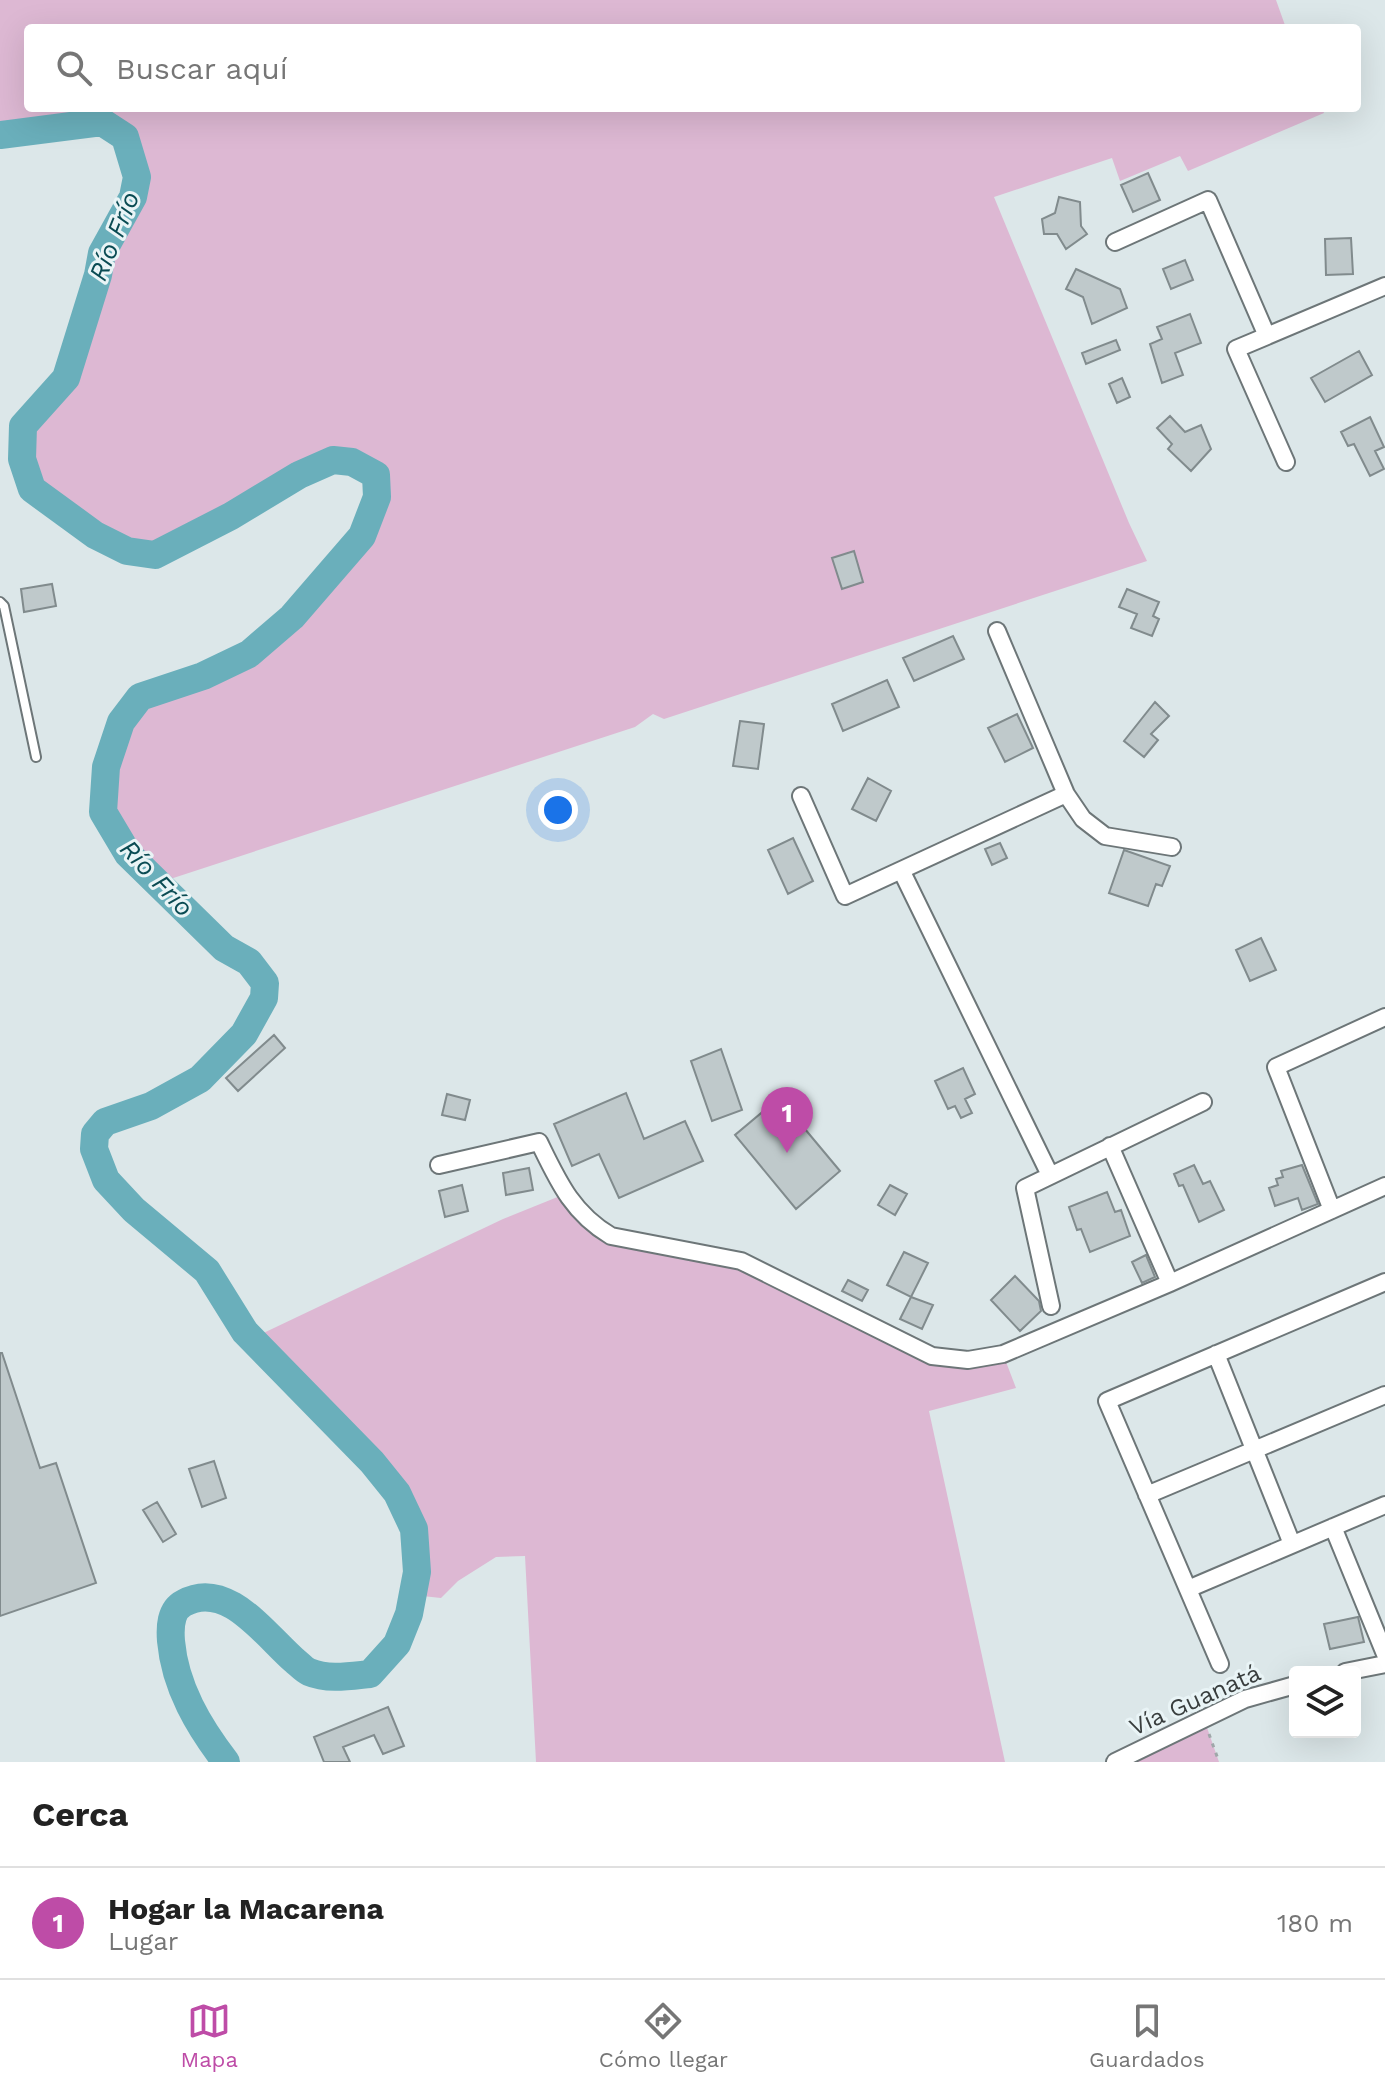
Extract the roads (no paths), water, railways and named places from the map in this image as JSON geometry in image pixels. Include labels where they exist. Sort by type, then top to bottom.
[{"type":"street","points":[[1115,242],[1208,200],[1267,336]]},
{"type":"street","points":[[1286,462],[1236,349],[1385,286]]},
{"type":"street","points":[[997,631],[1066,794],[1083,819],[1105,836],[1172,847]]},
{"type":"street","points":[[801,796],[845,896],[1066,794]]},
{"type":"street","points":[[902,872],[1050,1175]]},
{"type":"street","points":[[1332,1210],[1276,1067],[1385,1017]]},
{"type":"street","points":[[1051,1306],[1025,1188],[1203,1102]]},
{"type":"street","points":[[439,1165],[539,1142],[565,1194],[593,1225],[611,1236],[741,1261],[932,1356],[968,1360],[1003,1354],[1385,1186]]},
{"type":"street","points":[[1110,1146],[1170,1283]]},
{"type":"street","points":[[1220,1664],[1107,1401],[1385,1282]]},
{"type":"street","points":[[1216,1354],[1292,1544]]},
{"type":"street","points":[[1147,1495],[1385,1395]]},
{"type":"street","points":[[1188,1589],[1385,1505]]},
{"type":"street","points":[[1333,1527],[1385,1654]]},
{"type":"street","points":[[1361,1669],[1385,1664]]},
{"type":"street","name":"Vía Guanatá","points":[[1115,1762],[1245,1699],[1289,1687]]},
{"type":"lane","points":[[0,602],[4,606],[36,757]]},
{"type":"waterway","name":"Río Frío","points":[[0,135],[102,122],[125,137],[137,177],[133,197],[102,253],[66,378],[23,426],[22,459],[32,489],[95,535],[127,551],[155,555],[231,516],[299,475],[333,460],[352,462],[376,475],[377,497],[362,536],[292,617],[249,654],[203,676],[140,697],[121,722],[106,767],[103,812],[128,854],[224,948],[249,962],[265,983],[264,998],[244,1034],[200,1079],[151,1106],[105,1122],[95,1134],[94,1149],[106,1180],[134,1210],[207,1271],[245,1332],[372,1462],[397,1493],[414,1529],[417,1572],[409,1614],[397,1644],[370,1674],[331,1677],[309,1672],[245,1614],[215,1598],[200,1598],[179,1606],[172,1620],[171,1636],[177,1674],[198,1720],[226,1762]]},
{"type":"place","name":"Hogar la Macarena","points":[[787,1153]]}]
